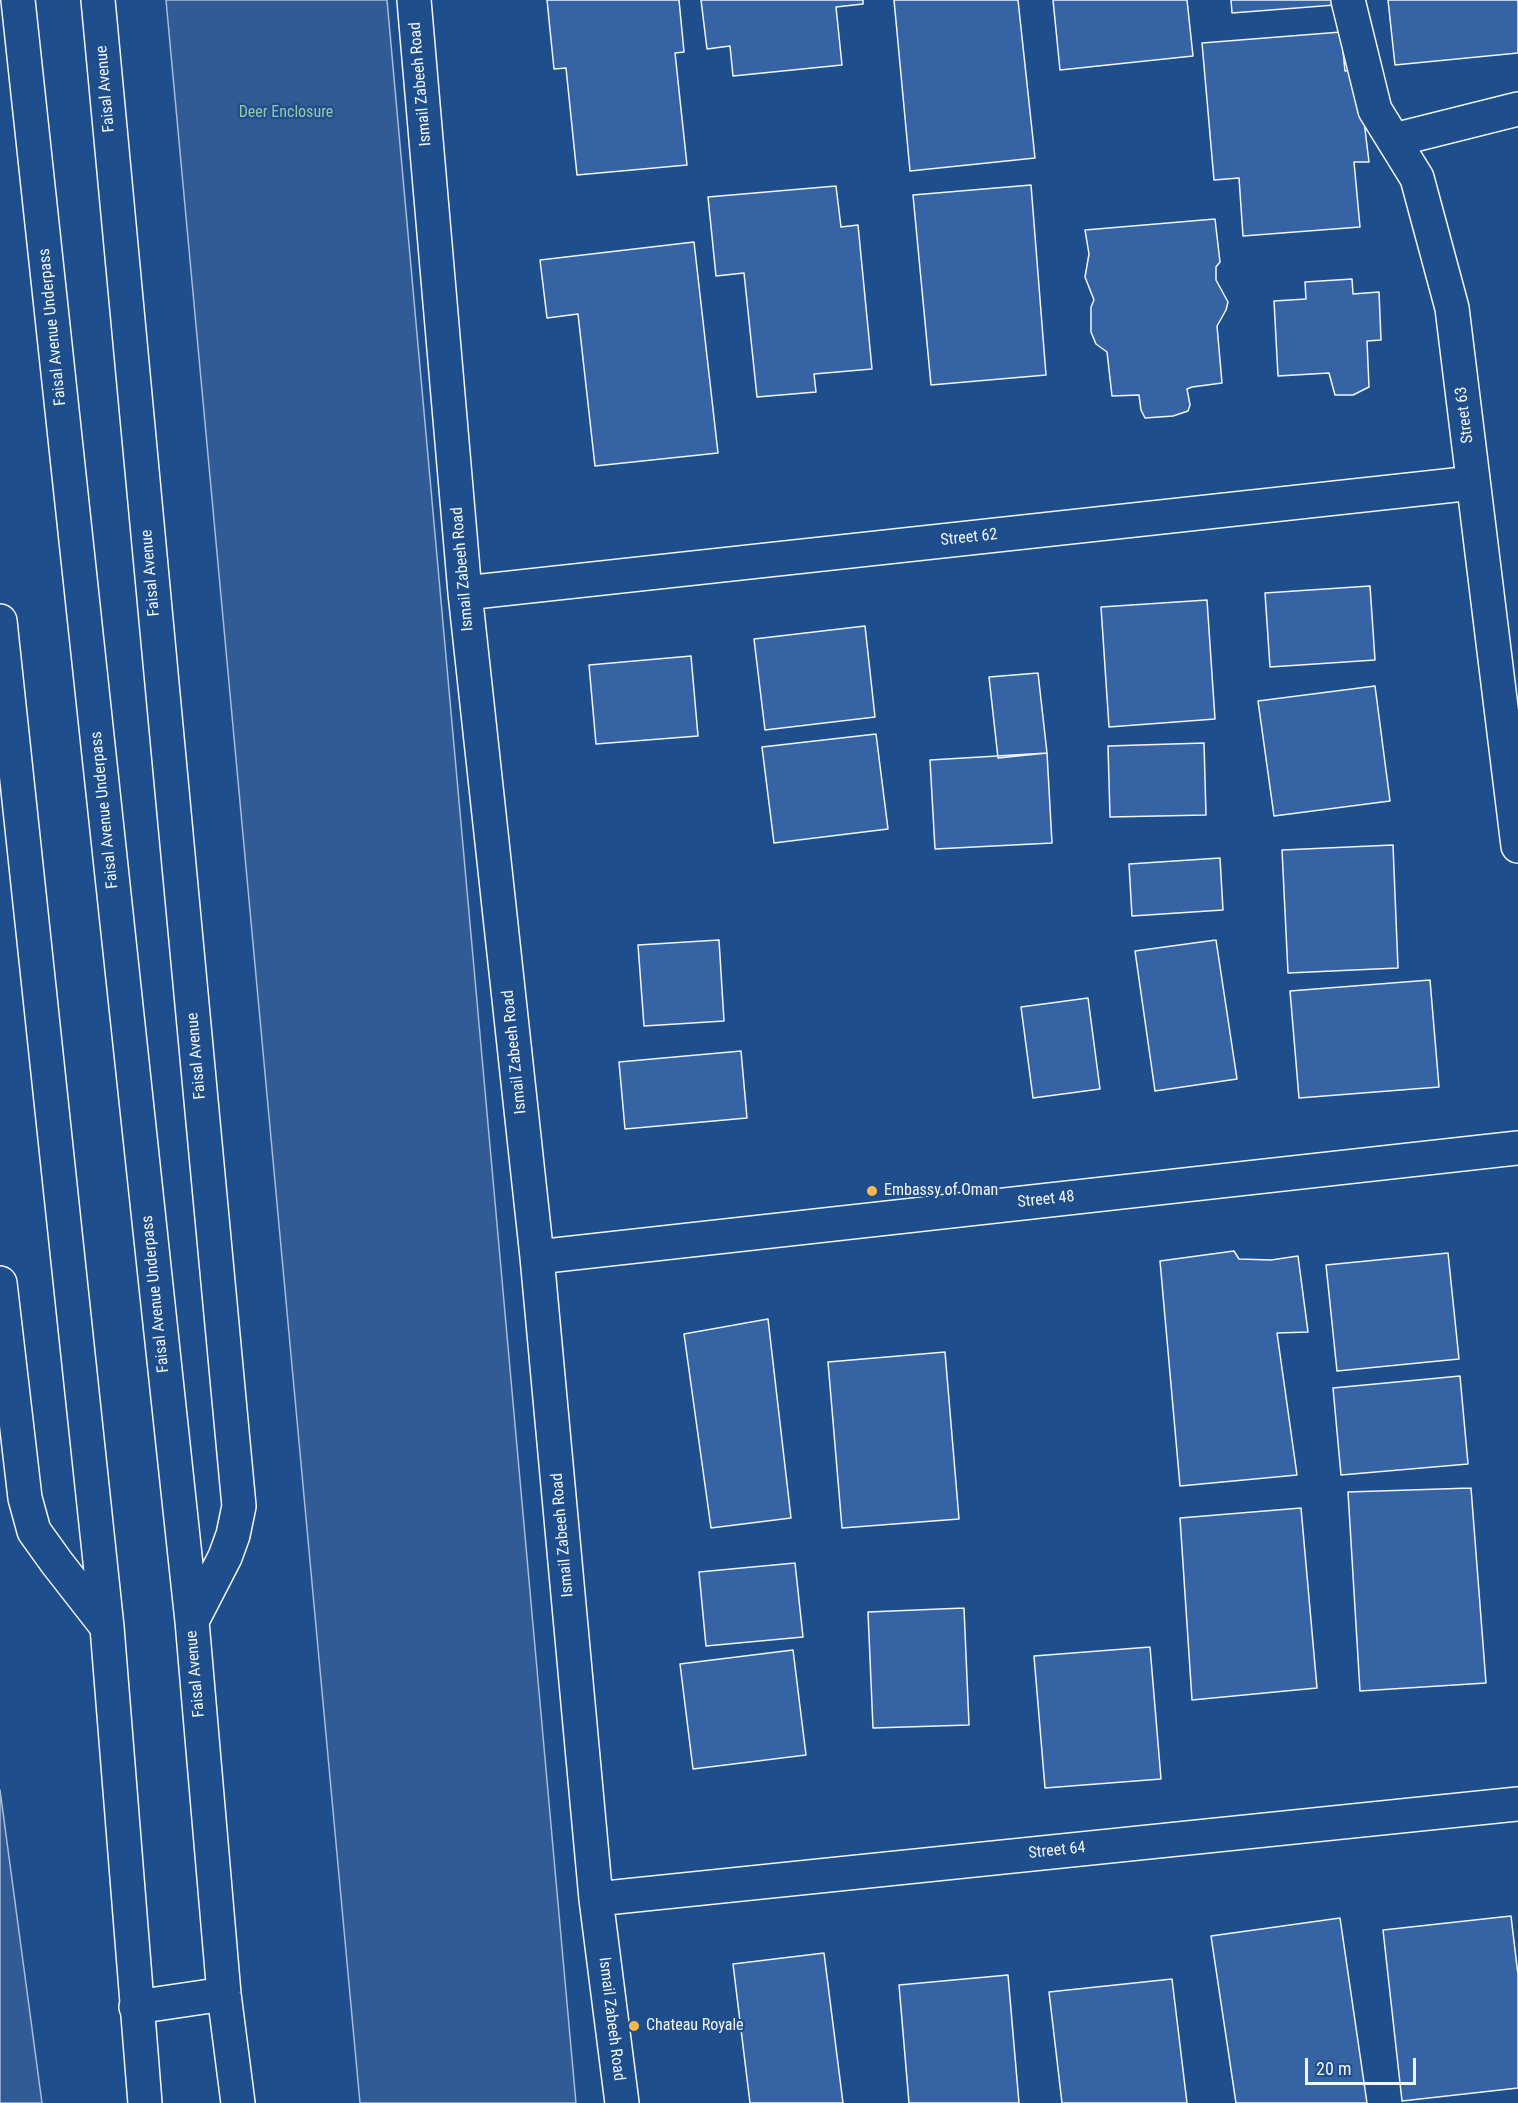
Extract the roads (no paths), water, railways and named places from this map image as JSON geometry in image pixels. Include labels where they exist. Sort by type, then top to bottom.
[{"type":"street","name":"Faisal Avenue Underpass","points":[[18,0],[192,1621]]},
{"type":"street","name":"Faisal Avenue","points":[[98,0],[239,1506],[233,1535],[225,1557],[192,1621],[224,1994],[238,2103]]},
{"type":"street","name":"Ismail Zabeeh Road","points":[[414,0],[465,593],[537,1257],[596,1899],[622,2103]]},
{"type":"street","name":"Street 63","points":[[1348,0],[1375,110],[1417,178],[1452,308],[1518,846]]},
{"type":"street","points":[[1394,140],[1518,109]]},
{"type":"street","name":"Street 62","points":[[465,593],[1473,483]]},
{"type":"street","points":[[0,621],[107,1627],[145,2103]]},
{"type":"street","name":"Street 48","points":[[537,1257],[1518,1148]]},
{"type":"street","points":[[0,1283],[25,1498],[34,1531],[107,1627]]},
{"type":"street","name":"Street 64","points":[[596,1899],[1518,1804]]},
{"type":"street","points":[[136,2007],[224,1994]]},
{"type":"place","name":"Embassy of Oman","points":[[872,1191]]},
{"type":"place","name":"Chateau Royale","points":[[634,2026]]},
{"type":"park label","name":"Deer Enclosure","points":[[286,113]]}]
